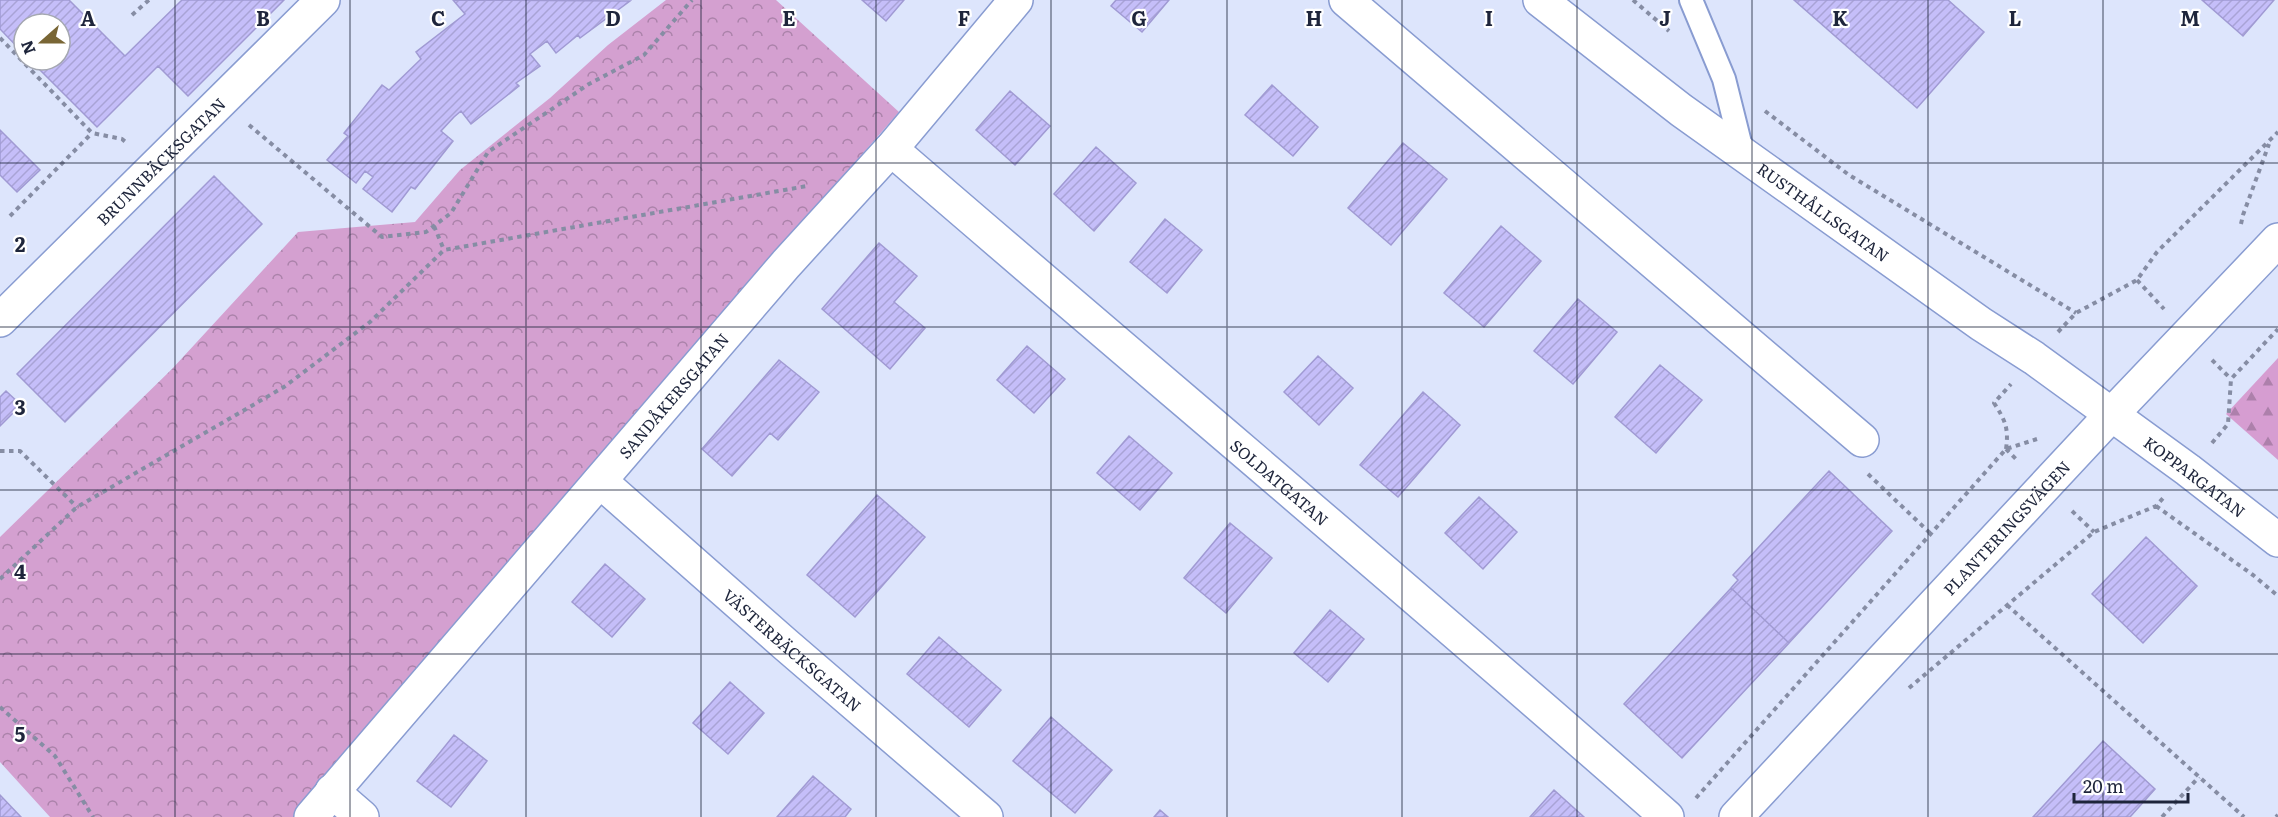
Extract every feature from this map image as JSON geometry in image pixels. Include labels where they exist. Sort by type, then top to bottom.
[{"type":"street","name":"BRUNNBÄCKSGATAN","points":[[0,321],[323,0]]},
{"type":"street","name":"SANDÅKERSGATAN","points":[[311,817],[786,264],[891,149],[1016,0]]},
{"type":"street","points":[[1346,0],[1862,440]]},
{"type":"street","name":"RUSTHÅLLSGATAN","points":[[1540,0],[1681,110],[1743,155],[2112,414]]},
{"type":"street","name":"SOLDATGATAN","points":[[891,149],[1175,394],[1490,660],[1667,817]]},
{"type":"street","name":"PLANTERINGSVÄGEN","points":[[1736,817],[2112,414],[2278,240]]},
{"type":"street","name":"KOPPARGATAN","points":[[2112,414],[2278,540]]},
{"type":"street","name":"VÄSTERBÄCKSGATAN","points":[[600,481],[986,817]]},
{"type":"street","points":[[332,791],[362,817]]},
{"type":"lane","points":[[1691,0],[1725,80],[1743,155]]},
{"type":"path","points":[[132,15],[149,0]]},
{"type":"path","points":[[221,102],[382,237],[426,232],[451,213],[488,152],[589,84],[644,56],[692,0]]},
{"type":"path","points":[[1633,0],[1675,36]]},
{"type":"path","points":[[0,38],[92,133],[122,139],[154,168]]},
{"type":"path","points":[[1725,80],[1849,176],[2076,313]]},
{"type":"path","points":[[1696,799],[2006,449],[2008,435],[2005,420],[1995,403],[2034,358],[2076,313],[2137,280],[2157,252],[2278,132]]},
{"type":"path","points":[[10,216],[92,133]]},
{"type":"path","points":[[2241,225],[2242,215],[2271,140]]},
{"type":"path","points":[[0,579],[78,507],[284,387],[370,322],[444,250],[808,186]]},
{"type":"path","points":[[434,226],[444,250]]},
{"type":"path","points":[[1903,693],[2094,532],[2156,506],[2228,424],[2230,379],[2278,329]]},
{"type":"path","points":[[1862,440],[1862,469],[1931,534]]},
{"type":"path","points":[[0,451],[20,451],[78,507]]},
{"type":"path","points":[[2156,506],[2253,575],[2278,596]]},
{"type":"path","points":[[2007,605],[2244,817]]},
{"type":"path","points":[[0,707],[55,756],[93,817]]},
{"type":"path","points":[[2162,817],[2199,777]]},
{"type":"green space","points":[[666,0],[776,0],[899,112],[688,354],[294,817],[50,817],[0,762],[0,537],[172,369],[298,232],[415,222],[460,170],[550,98],[608,45]]},
{"type":"green space","points":[[2278,358],[2278,460],[2226,414]]},
{"type":"building","points":[[0,0],[69,0],[125,56],[182,0],[284,0],[188,96],[158,66],[97,127],[42,72],[72,72],[72,12],[12,12],[12,42],[0,29]]},
{"type":"building","points":[[453,0],[630,1],[580,38],[578,35],[556,53],[547,41],[530,54],[540,66],[516,83],[519,86],[471,124],[461,111],[454,117],[441,131],[453,141],[415,189],[411,187],[392,212],[363,189],[373,177],[365,171],[356,183],[327,160],[348,136],[344,133],[382,85],[389,90],[421,59],[416,52],[465,14]]},
{"type":"building","points":[[862,0],[904,0],[886,21]]},
{"type":"building","points":[[1116,0],[1169,0],[1142,32],[1111,6]]},
{"type":"building","points":[[1794,0],[1948,0],[1984,32],[1917,108]]},
{"type":"building","points":[[2202,0],[2274,0],[2243,36]]},
{"type":"building","points":[[1272,85],[1318,127],[1293,156],[1245,115]]},
{"type":"building","points":[[1010,91],[1050,126],[1015,165],[976,130]]},
{"type":"building","points":[[0,130],[40,170],[17,192],[0,175]]},
{"type":"building","points":[[1403,143],[1447,179],[1391,245],[1348,208]]},
{"type":"building","points":[[1096,147],[1136,183],[1094,231],[1054,194]]},
{"type":"building","points":[[214,176],[262,224],[65,422],[17,374]]},
{"type":"building","points":[[1165,219],[1202,250],[1167,293],[1130,262]]},
{"type":"building","points":[[1501,226],[1541,261],[1484,327],[1444,293]]},
{"type":"building","points":[[879,243],[917,276],[894,302],[925,328],[890,369],[822,309]]},
{"type":"building","points":[[1578,299],[1617,332],[1573,384],[1534,351]]},
{"type":"building","points":[[1027,346],[1065,379],[1034,413],[997,380]]},
{"type":"building","points":[[1318,356],[1353,388],[1319,425],[1284,392]]},
{"type":"building","points":[[779,360],[819,392],[778,440],[770,433],[732,476],[702,449]]},
{"type":"building","points":[[1660,365],[1702,400],[1656,453],[1615,417]]},
{"type":"building","points":[[6,391],[21,405],[0,426],[0,397]]},
{"type":"building","points":[[1423,392],[1460,425],[1398,497],[1360,465]]},
{"type":"building","points":[[1129,436],[1172,473],[1140,510],[1097,473]]},
{"type":"building","points":[[1829,471],[1892,531],[1789,643],[1731,588],[1738,580],[1733,575]]},
{"type":"building","points":[[877,495],[925,537],[855,617],[807,575]]},
{"type":"building","points":[[1479,497],[1517,532],[1483,569],[1445,533]]},
{"type":"building","points":[[1230,523],[1272,558],[1226,613],[1184,578]]},
{"type":"building","points":[[2146,537],[2197,586],[2143,643],[2092,594]]},
{"type":"building","points":[[605,564],[645,599],[612,637],[572,602]]},
{"type":"building","points":[[1731,588],[1789,643],[1682,758],[1624,704]]},
{"type":"building","points":[[1330,610],[1364,639],[1328,682],[1294,653]]},
{"type":"building","points":[[939,637],[1001,690],[969,727],[907,674]]},
{"type":"building","points":[[730,682],[764,713],[728,754],[693,723]]},
{"type":"building","points":[[1051,717],[1112,770],[1075,813],[1013,761]]},
{"type":"building","points":[[454,735],[487,761],[451,807],[417,781]]},
{"type":"building","points":[[2103,741],[2155,789],[2130,817],[2033,817]]},
{"type":"building","points":[[813,776],[851,809],[845,817],[777,817]]},
{"type":"building","points":[[1554,790],[1584,817],[1530,817]]},
{"type":"building","points":[[0,795],[21,817],[0,817]]},
{"type":"building","points":[[1160,810],[1168,817],[1154,817]]}]
